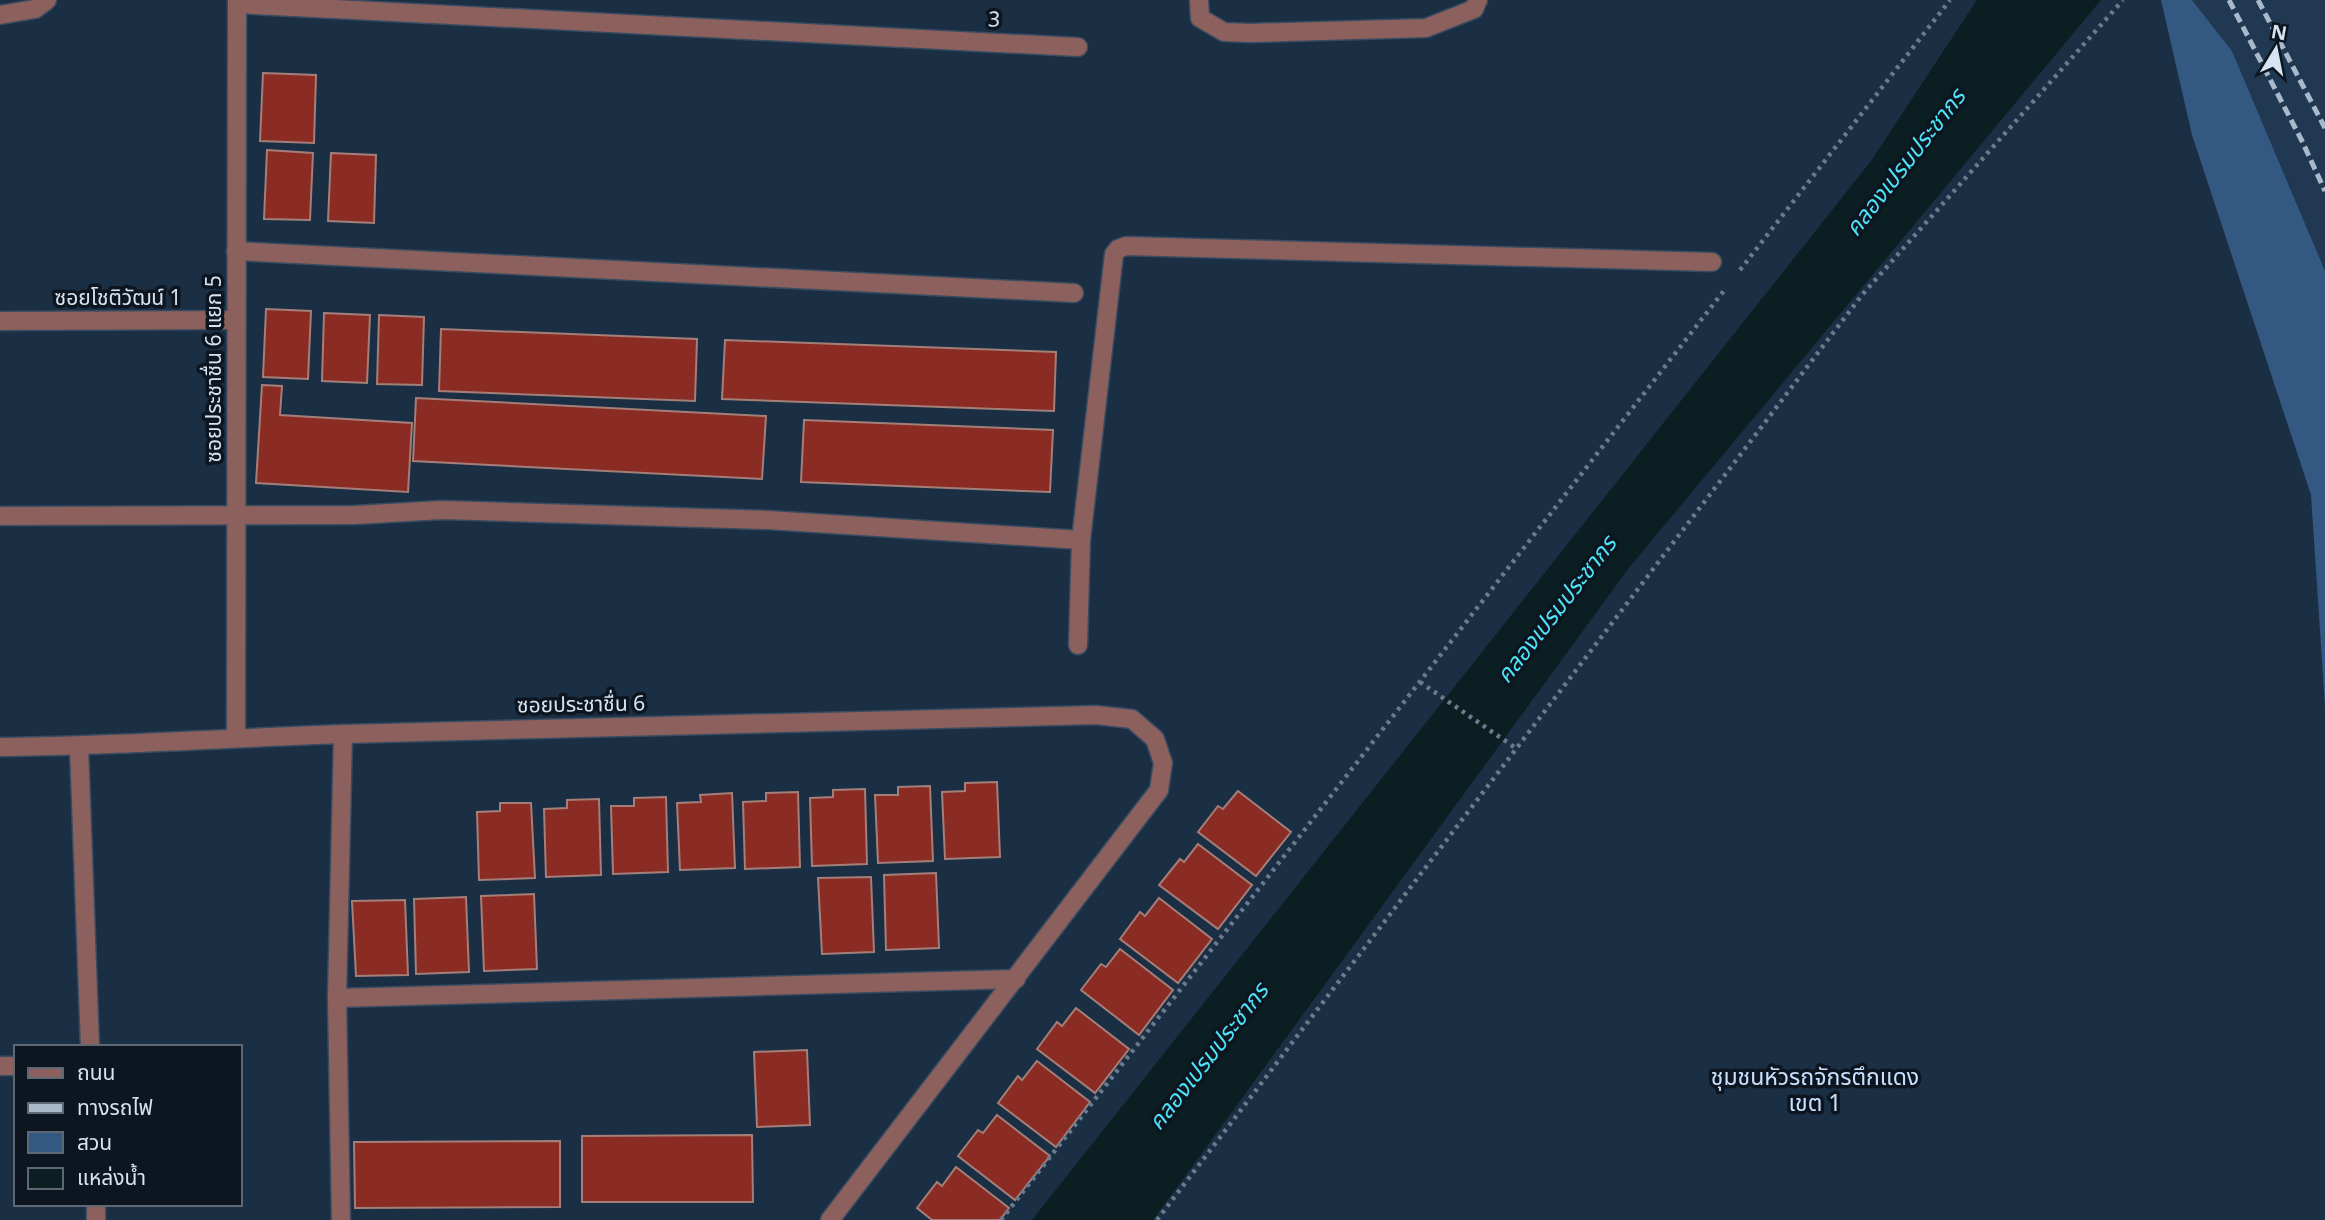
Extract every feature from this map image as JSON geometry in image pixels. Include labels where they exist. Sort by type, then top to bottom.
[{"type":"street","points":[[0,15],[35,9],[47,0]]},
{"type":"street","points":[[1199,0],[1200,18],[1224,32],[1250,33],[1426,28],[1474,9],[1478,0]]},
{"type":"street","name":"3","points":[[237,2],[1078,47]]},
{"type":"street","name":"ซอยประชาชื่น 6 แยก 5","points":[[236,737],[237,2]]},
{"type":"street","points":[[1078,645],[1081,540],[1114,254],[1118,249],[1126,246],[1712,262]]},
{"type":"street","points":[[236,251],[1074,293]]},
{"type":"street","name":"ซอยโชติวัฒน์ 1","points":[[0,321],[236,320]]},
{"type":"street","points":[[0,516],[355,515],[442,510],[768,520],[1081,540]]},
{"type":"street","name":"ซอยประชาชื่น 6","points":[[0,747],[79,747],[236,737],[1096,715],[1132,719],[1155,739],[1163,763],[1158,790],[1016,979]]},
{"type":"street","points":[[341,1220],[337,998],[343,734]]},
{"type":"street","points":[[79,747],[90,1045]]},
{"type":"street","points":[[337,998],[1016,979]]},
{"type":"street","points":[[830,1220],[1016,979]]},
{"type":"path","points":[[1001,1220],[1950,0]]},
{"type":"path","points":[[1157,1220],[1862,295],[2123,0]]},
{"type":"path","points":[[1420,682],[1517,749]]},
{"type":"shaded area","points":[[2192,0],[2325,0],[2325,271],[2232,51]]},
{"type":"green space","points":[[2161,0],[2192,0],[2232,51],[2325,271],[2325,706],[2311,495],[2192,135]]},
{"type":"water","name":"คลองเปรมประชากร","points":[[1977,0],[2101,0],[1628,569],[1153,1220],[1032,1220],[1871,161]]},
{"type":"building","points":[[263,73],[316,75],[314,143],[260,141]]},
{"type":"building","points":[[267,150],[313,153],[310,220],[264,219]]},
{"type":"building","points":[[331,153],[376,155],[374,223],[328,221]]},
{"type":"building","points":[[266,309],[311,311],[308,379],[263,377]]},
{"type":"building","points":[[324,313],[370,315],[367,383],[322,381]]},
{"type":"building","points":[[379,315],[424,317],[422,385],[377,384]]},
{"type":"building","points":[[441,329],[697,339],[695,401],[439,391]]},
{"type":"building","points":[[725,340],[1056,352],[1054,411],[722,399]]},
{"type":"building","points":[[262,385],[282,386],[280,415],[412,423],[408,492],[256,483]]},
{"type":"building","points":[[416,398],[766,416],[762,479],[413,461]]},
{"type":"building","points":[[804,420],[1053,430],[1050,492],[801,482]]},
{"type":"building","points":[[997,782],[1000,857],[945,859],[942,792],[965,791],[965,783]]},
{"type":"building","points":[[930,786],[933,861],[878,863],[875,795],[898,795],[898,787]]},
{"type":"building","points":[[865,789],[867,864],[812,866],[810,798],[833,797],[833,790]]},
{"type":"building","points":[[1238,791],[1291,832],[1256,876],[1198,832],[1218,806],[1223,809]]},
{"type":"building","points":[[798,792],[800,867],[745,869],[743,802],[766,801],[766,793]]},
{"type":"building","points":[[732,793],[735,868],[680,870],[677,803],[701,802],[700,795]]},
{"type":"building","points":[[666,797],[668,872],[613,874],[611,806],[634,806],[634,798]]},
{"type":"building","points":[[599,799],[601,875],[546,877],[544,809],[567,808],[567,800]]},
{"type":"building","points":[[500,803],[531,803],[535,878],[479,880],[477,812],[500,811]]},
{"type":"building","points":[[1198,844],[1252,885],[1218,929],[1159,885],[1180,859],[1184,862]]},
{"type":"building","points":[[936,873],[939,948],[886,950],[884,875]]},
{"type":"building","points":[[871,877],[874,952],[822,954],[818,878]]},
{"type":"building","points":[[534,894],[537,969],[484,971],[481,896]]},
{"type":"building","points":[[466,897],[469,972],[416,974],[414,899]]},
{"type":"building","points":[[1159,898],[1212,939],[1178,983],[1120,939],[1140,912],[1145,916]]},
{"type":"building","points":[[405,900],[408,975],[356,976],[352,901]]},
{"type":"building","points":[[1120,949],[1173,990],[1139,1035],[1081,990],[1101,964],[1106,967]]},
{"type":"building","points":[[1076,1008],[1129,1049],[1095,1093],[1037,1049],[1057,1022],[1062,1026]]},
{"type":"building","points":[[807,1050],[810,1125],[757,1127],[754,1052]]},
{"type":"building","points":[[1037,1061],[1090,1102],[1056,1147],[998,1103],[1018,1076],[1022,1080]]},
{"type":"building","points":[[997,1115],[1050,1156],[1015,1200],[958,1156],[978,1130],[983,1133]]},
{"type":"building","points":[[752,1135],[753,1202],[582,1202],[582,1136]]},
{"type":"building","points":[[560,1141],[560,1207],[355,1208],[354,1142]]},
{"type":"building","points":[[956,1167],[1009,1208],[1000,1220],[932,1220],[917,1208],[937,1182],[942,1186]]},
{"type":"railway","points":[[2229,0],[2325,191]]},
{"type":"railway","points":[[2258,0],[2325,128]]},
{"type":"district","name":"ชุมชนหัวรถจักรตึกแดง เขต 1","points":[[1815,1091]]}]
